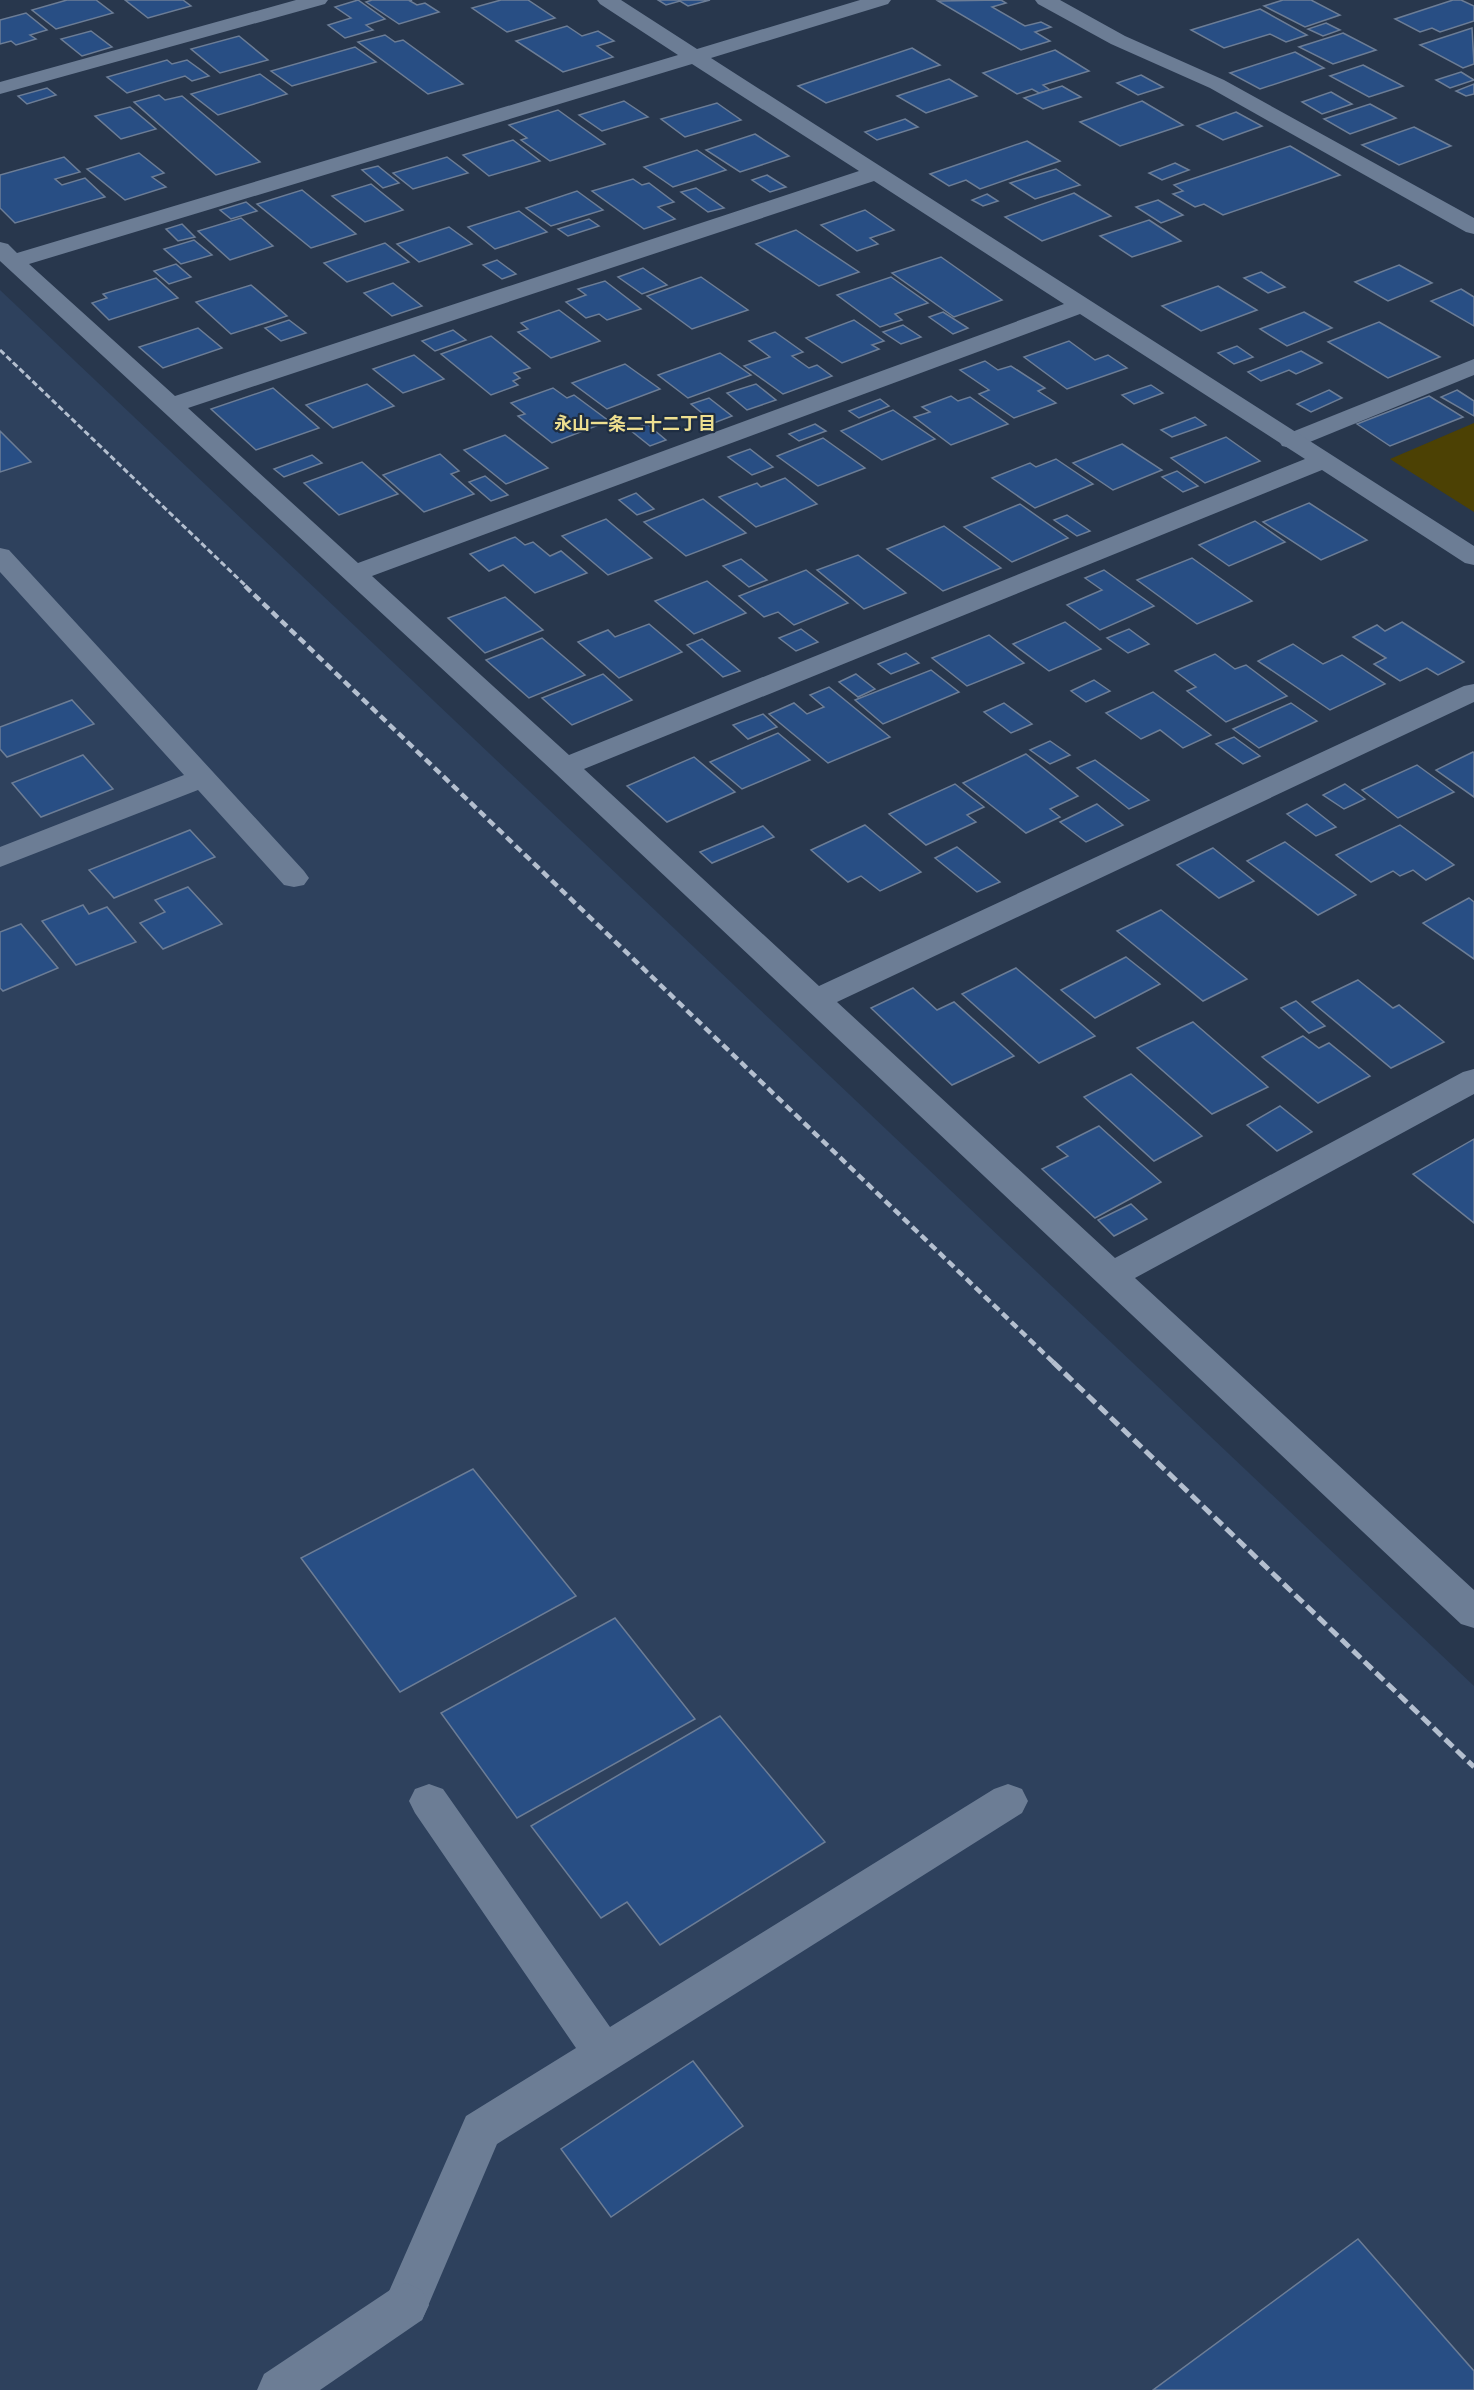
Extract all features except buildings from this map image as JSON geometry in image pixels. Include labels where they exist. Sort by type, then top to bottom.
[{"type":"street","points":[[0,88],[318,0]]},
{"type":"street","points":[[607,0],[1474,557]]},
{"type":"street","points":[[7,255],[695,57],[881,0]]},
{"type":"street","points":[[1046,0],[1118,40],[1217,84],[1474,226]]},
{"type":"street","points":[[172,405],[876,173]]},
{"type":"street","points":[[7,255],[565,767],[1474,1613]]},
{"type":"street","points":[[355,573],[1081,306]]},
{"type":"street","points":[[1291,441],[1474,366]]},
{"type":"street","points":[[565,767],[1322,461]]},
{"type":"street","points":[[0,556],[12,585],[204,777],[294,878]]},
{"type":"street","points":[[815,1000],[1474,692]]},
{"type":"street","points":[[0,858],[204,777]]},
{"type":"street","points":[[1110,1276],[1474,1080]]},
{"type":"street","points":[[280,2390],[406,2305],[481,2130],[1008,1801]]},
{"type":"street","points":[[429,1802],[604,2054]]},
{"type":"shaded area","points":[[0,290],[1474,1686],[1474,2390],[0,2390]]},
{"type":"shaded area","points":[[1474,423],[1474,512],[1390,459]]},
{"type":"railway","points":[[0,350],[247,587]]},
{"type":"railway","points":[[245,586],[1055,1364]]},
{"type":"railway","points":[[1053,1362],[1474,1767]]},
{"type":"district","name":"永山一条二十二丁目","points":[[635,424]]}]
